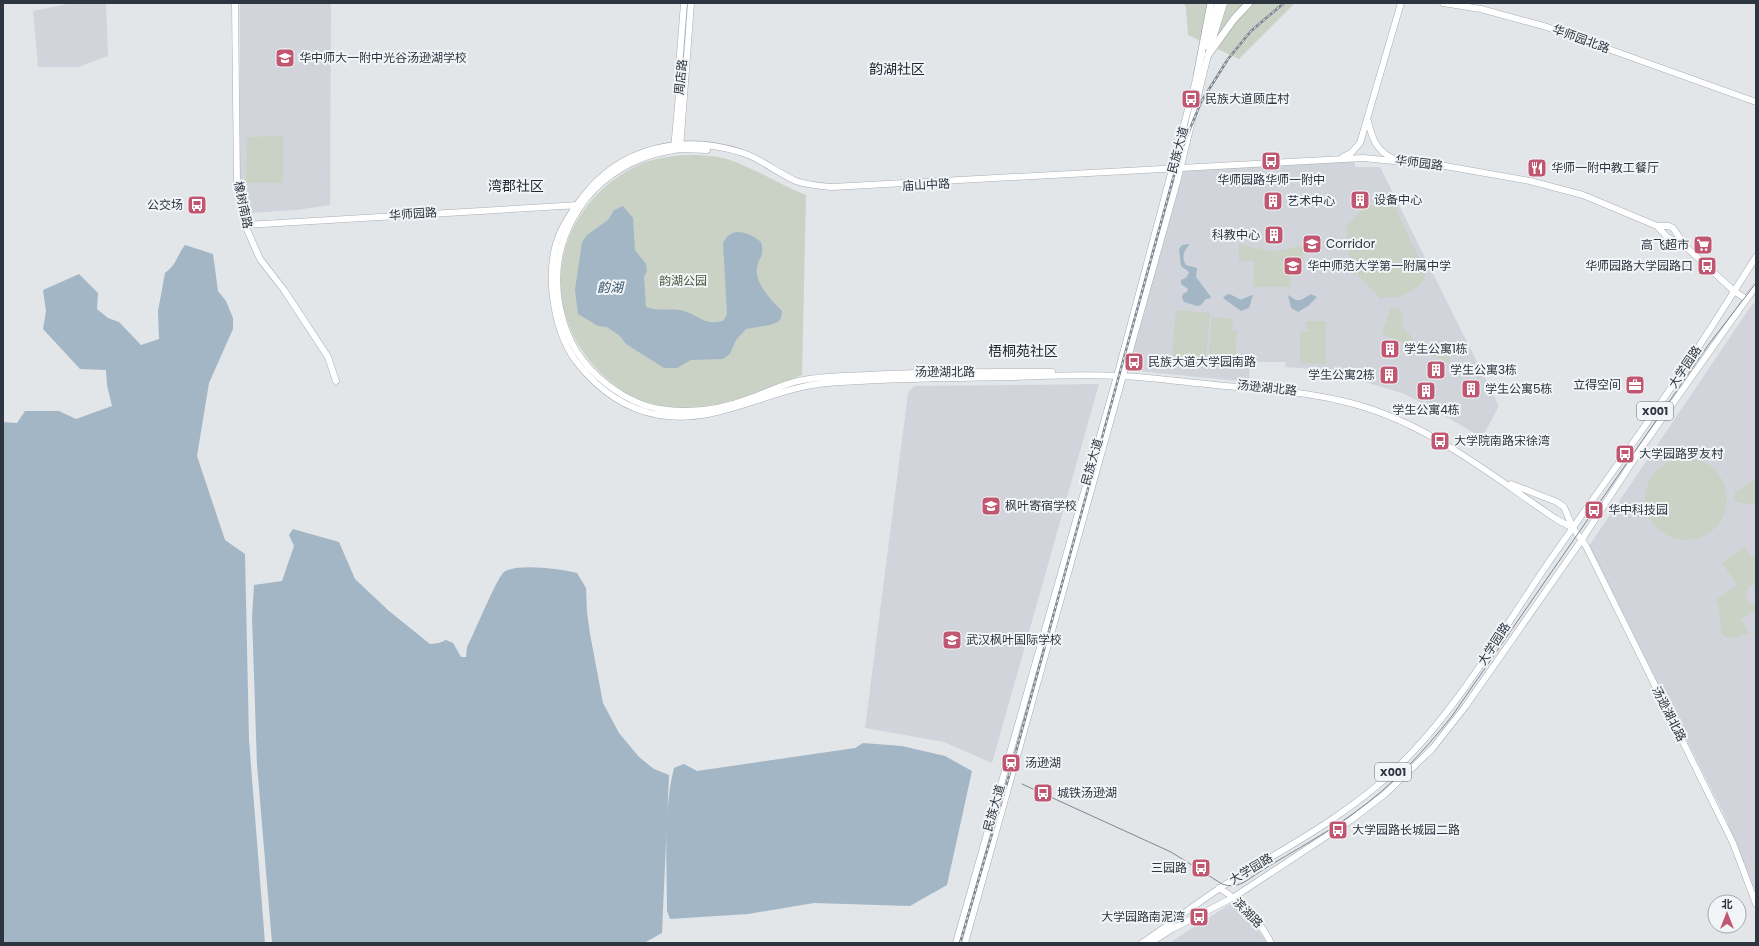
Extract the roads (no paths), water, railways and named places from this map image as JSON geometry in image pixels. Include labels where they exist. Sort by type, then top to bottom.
[{"type":"highway","points":[[1197,76],[1211,3]]},
{"type":"highway","points":[[1208,55],[1234,19],[1249,3]]},
{"type":"main road","name":"橡树南路","points":[[235,3],[237,184],[245,225],[260,259],[284,290],[328,356],[336,381]]},
{"type":"main road","points":[[682,82],[679,53],[684,3]]},
{"type":"main road","name":"周店路","points":[[685,54],[688,3]]},
{"type":"main road","name":"周店路","points":[[677,147],[682,82],[691,3]]},
{"type":"main road","points":[[682,82],[691,54],[695,3]]},
{"type":"main road","name":"民族大道","points":[[1176,168],[1197,76],[1218,3]]},
{"type":"main road","name":"民族大道","points":[[965,943],[1176,168],[1224,3]]},
{"type":"main road","points":[[1340,158],[1351,153],[1360,143],[1368,121],[1401,3]]},
{"type":"main road","name":"华师园北路","points":[[1443,3],[1481,9],[1520,18],[1756,102]]},
{"type":"main road","points":[[1368,121],[1372,139],[1382,153],[1395,160]]},
{"type":"main road","name":"庙山中路","points":[[677,147],[712,146],[741,152],[797,181],[814,186],[1176,168]]},
{"type":"main road","name":"汤逊湖北路","points":[[677,147],[654,148],[626,160],[593,183],[579,205],[563,239],[559,255],[557,289],[562,317],[572,344],[588,369],[622,395],[646,406],[692,412],[718,408],[801,380],[822,377],[907,372],[1121,374],[1308,392],[1345,399],[1393,414],[1430,432],[1517,488],[1557,502],[1568,513],[1573,528],[1589,553],[1733,843],[1756,904]]},
{"type":"main road","name":"华师园路","points":[[1176,168],[1340,158],[1395,160],[1530,181],[1583,195],[1657,226]]},
{"type":"main road","name":"华师园路","points":[[245,225],[579,205]]},
{"type":"main road","points":[[1657,226],[1667,237],[1686,247]]},
{"type":"main road","points":[[1657,226],[1673,228],[1686,247],[1734,291],[1746,299]]},
{"type":"main road","name":"大学园路","points":[[1142,943],[1219,888],[1302,840],[1354,804],[1380,784],[1424,740],[1473,676],[1553,555],[1677,380],[1756,257]]},
{"type":"main road","points":[[1734,291],[1756,264]]},
{"type":"main road","name":"大学园路","points":[[1150,943],[1172,929],[1234,897],[1351,820],[1385,794],[1432,749],[1465,707],[1581,541],[1642,447],[1756,286]]},
{"type":"main road","name":"民族大道","points":[[956,943],[1121,374]]},
{"type":"main road","name":"汤逊湖北路","points":[[1121,374],[1308,394],[1345,401],[1392,416],[1440,441],[1551,516],[1573,528]]},
{"type":"main road","name":"滨湖路","points":[[1219,888],[1234,897],[1265,930],[1271,943]]},
{"type":"water","name":"韵湖","points":[[623,206],[633,218],[635,250],[646,264],[647,271],[644,277],[646,307],[687,312],[711,322],[723,321],[727,314],[723,243],[726,237],[735,232],[740,232],[751,235],[761,242],[762,254],[757,268],[757,274],[761,286],[765,292],[782,311],[781,318],[778,322],[770,325],[746,329],[736,340],[730,354],[723,359],[691,360],[677,368],[664,368],[626,344],[620,336],[607,327],[598,326],[578,314],[575,290],[582,242],[587,235],[608,220],[614,210]]},
{"type":"water","points":[[1190,244],[1184,254],[1184,262],[1186,265],[1197,268],[1196,277],[1211,297],[1206,299],[1201,305],[1197,306],[1184,302],[1182,298],[1183,294],[1187,292],[1188,289],[1181,284],[1181,280],[1187,277],[1189,272],[1181,266],[1179,249],[1182,245]]},
{"type":"water","points":[[185,245],[213,254],[218,291],[226,301],[233,318],[233,329],[209,383],[197,456],[225,540],[245,554],[249,740],[265,943],[3,943],[3,422],[17,423],[25,411],[59,411],[76,419],[112,406],[107,385],[106,370],[80,369],[43,329],[46,311],[43,290],[79,274],[98,293],[97,309],[108,318],[119,322],[141,345],[159,339],[158,311],[165,273],[174,263]]},
{"type":"water","points":[[1230,294],[1240,299],[1253,295],[1249,308],[1241,311],[1223,298]]},
{"type":"water","points":[[1311,294],[1317,297],[1308,306],[1298,312],[1291,308],[1288,295],[1296,300],[1301,300]]},
{"type":"water","points":[[293,529],[339,542],[355,579],[389,611],[430,644],[439,643],[446,640],[453,643],[461,657],[466,657],[467,647],[491,594],[504,572],[510,569],[529,567],[577,573],[586,588],[590,634],[603,703],[619,733],[639,757],[654,769],[669,775],[662,933],[644,943],[272,943],[257,765],[252,617],[254,585],[282,581],[294,546],[289,535]]},
{"type":"water","points":[[863,743],[902,746],[945,756],[972,771],[947,885],[910,906],[814,903],[748,914],[670,919],[667,911],[666,839],[668,802],[674,768],[684,764],[697,771],[855,748]]},
{"type":"tram line","points":[[1022,784],[1171,852],[1222,884],[1228,886],[1243,883],[1341,822],[1368,803],[1394,780],[1430,743],[1452,716],[1709,344],[1756,283]]},
{"type":"railway","points":[[960,943],[1014,759],[1180,153],[1201,102],[1228,59],[1251,31],[1284,3]]},
{"type":"place","name":"华中师大一附中光谷汤逊湖学校","points":[[285,58]]},
{"type":"place","name":"民族大道顾庄村","points":[[1191,99]]},
{"type":"place","name":"华师园路华师一附中","points":[[1271,161]]},
{"type":"place","name":"华师一附中教工餐厅","points":[[1537,168]]},
{"type":"place","name":"设备中心","points":[[1360,200]]},
{"type":"place","name":"艺术中心","points":[[1273,201]]},
{"type":"place","name":"公交场","points":[[197,205]]},
{"type":"place","name":"科教中心","points":[[1274,235]]},
{"type":"place","name":"Corridor","points":[[1312,244]]},
{"type":"place","name":"高飞超市","points":[[1703,245]]},
{"type":"place","name":"华中师范大学第一附属中学","points":[[1293,266]]},
{"type":"place","name":"华师园路大学园路口","points":[[1707,266]]},
{"type":"place","name":"学生公寓1栋","points":[[1390,349]]},
{"type":"place","name":"民族大道大学园南路","points":[[1134,362]]},
{"type":"place","name":"学生公寓3栋","points":[[1436,370]]},
{"type":"place","name":"学生公寓2栋","points":[[1389,375]]},
{"type":"place","name":"立得空间","points":[[1635,385]]},
{"type":"place","name":"学生公寓5栋","points":[[1471,389]]},
{"type":"place","name":"学生公寓4栋","points":[[1426,391]]},
{"type":"place","name":"大学院南路宋徐湾","points":[[1440,441]]},
{"type":"place","name":"大学园路罗友村","points":[[1625,454]]},
{"type":"place","name":"枫叶寄宿学校","points":[[991,506]]},
{"type":"place","name":"华中科技园","points":[[1594,510]]},
{"type":"place","name":"武汉枫叶国际学校","points":[[952,640]]},
{"type":"place","name":"汤逊湖","points":[[1011,763]]},
{"type":"place","name":"城铁汤逊湖","points":[[1043,793]]},
{"type":"place","name":"大学园路长城园二路","points":[[1338,830]]},
{"type":"place","name":"三园路","points":[[1201,868]]},
{"type":"place","name":"大学园路南泥湾","points":[[1199,917]]},
{"type":"district","name":"韵湖社区","points":[[897,69]]},
{"type":"district","name":"湾郡社区","points":[[516,186]]},
{"type":"district","name":"梧桐苑社区","points":[[1023,351]]},
{"type":"park label","name":"韵湖公园","points":[[683,281]]}]
